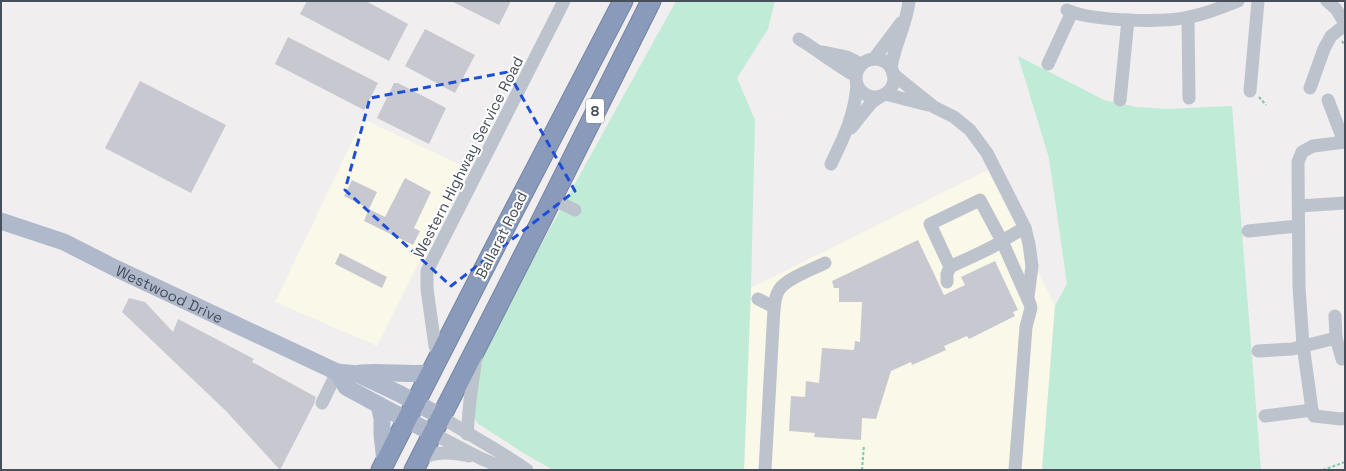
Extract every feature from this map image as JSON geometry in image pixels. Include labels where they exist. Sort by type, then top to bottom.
[{"type":"highway","name":"Ballarat Road","points":[[383,466],[434,364],[623,1]]},
{"type":"highway","name":"Ballarat Road","points":[[417,466],[436,425],[552,199],[651,1]]},
{"type":"main road","name":"Westwood Drive","points":[[1,221],[64,242],[122,271],[337,372],[358,374],[400,394],[415,403],[436,425]]},
{"type":"main road","points":[[358,374],[378,371],[406,374],[434,364]]},
{"type":"main road","name":"Westwood Drive","points":[[337,372],[346,387],[406,420],[436,425]]},
{"type":"main road","points":[[379,405],[382,418],[383,466]]},
{"type":"street","name":"Western Highway Service Road","points":[[434,364],[435,346],[427,289],[428,271],[564,1]]},
{"type":"street","points":[[846,133],[865,109],[872,102],[883,95],[892,85],[892,59],[907,16],[909,1]]},
{"type":"street","points":[[1048,64],[1070,11],[1100,17],[1128,20],[1160,20],[1188,18],[1205,6],[1238,1]]},
{"type":"street","points":[[1250,91],[1258,1]]},
{"type":"street","points":[[1310,88],[1324,49],[1331,36],[1345,24],[1336,9],[1327,1]]},
{"type":"street","points":[[874,59],[883,45],[907,16]]},
{"type":"street","points":[[1188,18],[1189,98]]},
{"type":"street","points":[[1120,100],[1128,20]]},
{"type":"street","points":[[799,39],[819,51],[841,68],[858,75]]},
{"type":"street","points":[[831,164],[846,133],[854,105],[858,75],[870,59],[884,61],[892,71],[934,107]]},
{"type":"street","points":[[858,75],[860,89],[868,96],[883,95],[934,107],[954,117],[970,130],[980,142],[1025,228],[1032,266],[1028,297]]},
{"type":"street","points":[[1328,100],[1345,142],[1313,146],[1302,152],[1298,162],[1299,287],[1303,345],[1314,416],[1341,419],[1345,418]]},
{"type":"street","points":[[950,267],[930,224],[979,197],[1002,241],[1028,297],[1031,308],[1026,327],[1015,470]]},
{"type":"street","points":[[552,199],[576,210]]},
{"type":"street","points":[[1299,206],[1345,203]]},
{"type":"street","points":[[1248,232],[1298,226]]},
{"type":"street","points":[[947,282],[947,274],[950,267],[1025,228]]},
{"type":"street","points":[[765,470],[774,307],[776,296],[779,289],[783,285],[826,263]]},
{"type":"street","points":[[758,299],[774,307]]},
{"type":"street","points":[[1335,316],[1336,338],[1342,359]]},
{"type":"street","points":[[1258,351],[1292,349],[1303,345],[1336,338]]},
{"type":"street","points":[[468,434],[470,400],[478,344]]},
{"type":"street","points":[[322,403],[337,372]]},
{"type":"street","points":[[1265,416],[1312,410]]},
{"type":"street","name":"Westwood Drive","points":[[436,425],[468,434],[527,470]]},
{"type":"street","name":"Westwood Drive","points":[[436,425],[480,458],[508,470]]},
{"type":"street","points":[[417,466],[437,453],[460,454],[480,458]]},
{"type":"path","points":[[862,470],[864,445]]},
{"type":"path","points":[[1324,470],[1345,462]]},
{"type":"highlighted area","points":[[508,72],[575,191],[451,286],[345,190],[370,98]]},
{"type":"shaded area","points":[[363,119],[467,168],[377,346],[275,302]]},
{"type":"shaded area","points":[[988,170],[1055,306],[1042,470],[744,470],[751,288]]},
{"type":"green space","points":[[676,1],[775,1],[768,29],[737,78],[755,120],[751,288],[744,470],[553,470],[477,423],[473,413],[473,396],[484,348]]},
{"type":"green space","points":[[1018,56],[1104,100],[1136,107],[1168,109],[1232,106],[1261,470],[1042,470],[1055,306],[1067,284],[1049,158]]},
{"type":"building","points":[[307,1],[366,1],[408,24],[389,61],[300,14]]},
{"type":"building","points":[[451,1],[511,1],[499,25]]},
{"type":"building","points":[[425,29],[475,55],[455,93],[405,66]]},
{"type":"building","points":[[288,37],[378,83],[364,110],[275,64]]},
{"type":"building","points":[[140,81],[226,125],[191,193],[105,148]]},
{"type":"building","points":[[394,83],[398,83],[446,108],[429,144],[377,118]]},
{"type":"building","points":[[405,178],[431,192],[414,228],[420,231],[413,245],[364,221],[369,209],[385,217]]},
{"type":"building","points":[[352,180],[377,192],[369,209],[344,196]]},
{"type":"building","points":[[918,240],[944,295],[965,285],[961,277],[995,261],[1018,310],[1013,312],[1015,316],[969,339],[967,336],[944,346],[946,350],[912,365],[911,362],[891,371],[876,419],[862,418],[861,440],[814,437],[815,433],[789,431],[791,396],[805,397],[806,381],[819,383],[822,348],[854,350],[855,341],[860,342],[862,302],[839,302],[839,288],[834,288],[832,281]]},
{"type":"building","points":[[340,253],[387,277],[382,288],[335,264]]},
{"type":"building","points":[[129,298],[145,302],[173,332],[178,319],[254,359],[252,362],[316,397],[314,404],[280,470],[226,411],[122,312]]}]
